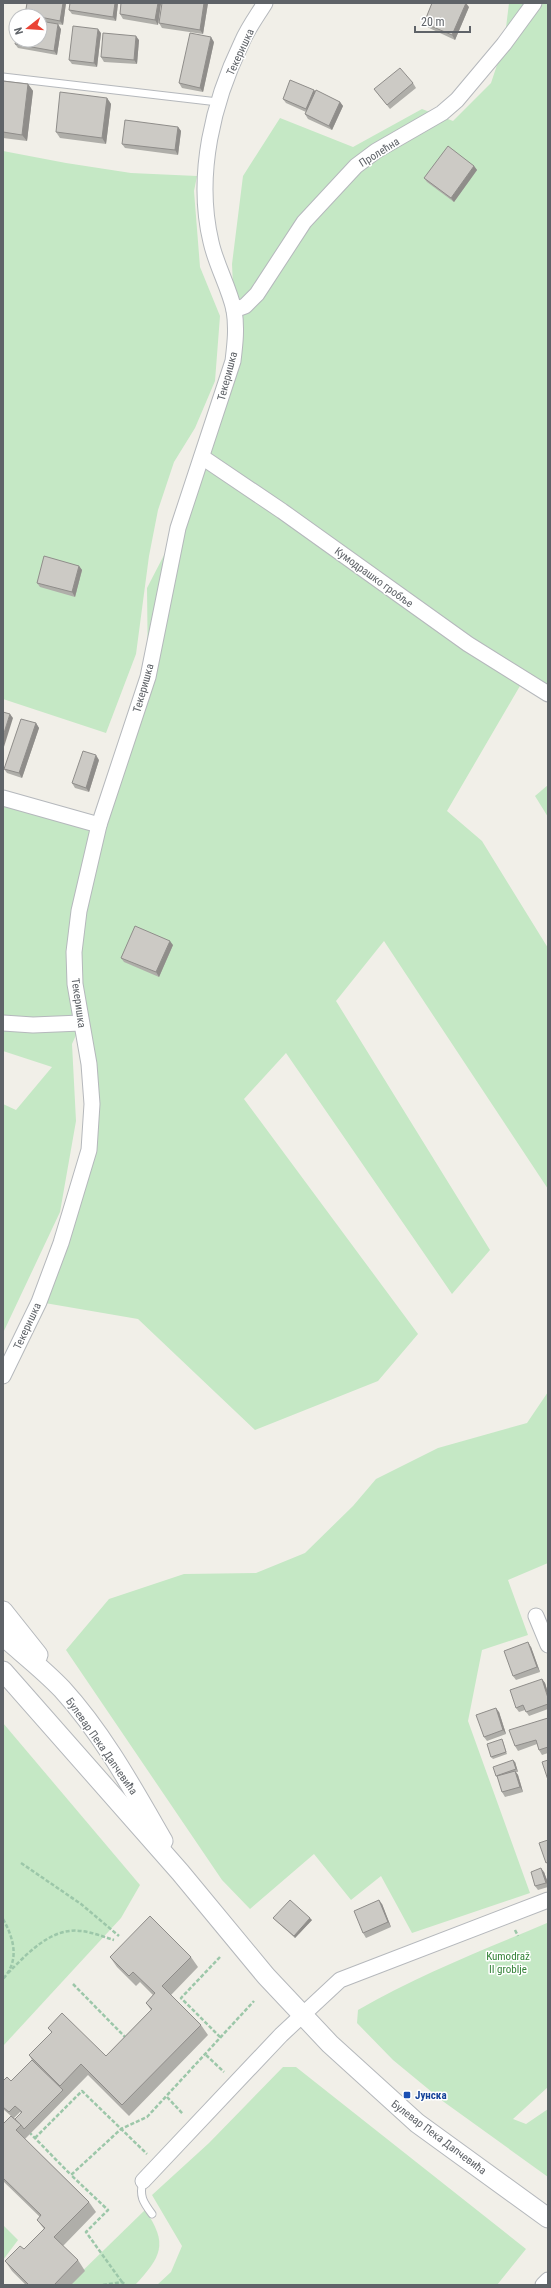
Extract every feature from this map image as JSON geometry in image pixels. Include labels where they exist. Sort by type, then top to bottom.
[{"type":"street","name":"Текеришка","points":[[3,1376],[39,1302],[61,1243],[89,1150],[92,1104],[89,1064],[75,984],[74,952],[79,911],[99,826],[148,677],[178,528],[190,486],[202,457],[233,362],[236,333],[234,310],[211,244],[205,208],[205,179],[208,150],[218,102],[242,41],[265,3]]},
{"type":"street","name":"Пролећна","points":[[234,310],[245,306],[257,294],[304,222],[346,176],[376,151],[442,113],[457,100],[504,44],[534,3]]},
{"type":"street","name":"Кумодрашко гробље","points":[[202,457],[282,511],[468,644],[548,694]]},
{"type":"street","points":[[3,798],[99,826]]},
{"type":"street","points":[[3,1023],[33,1025],[81,1023]]},
{"type":"street","points":[[3,1611],[43,1661],[61,1688]]},
{"type":"street","points":[[536,1616],[548,1645]]},
{"type":"street","name":"Булевар Пека Дапчевића","points":[[3,1636],[61,1688],[130,1783],[180,1872]]},
{"type":"street","name":"Булевар Пека Дапчевића","points":[[3,1671],[180,1872],[266,1976],[302,2014],[366,2078],[417,2123],[548,2218]]},
{"type":"street","points":[[143,2181],[302,2014],[340,1980],[351,1974],[548,1900]]},
{"type":"street","points":[[543,2285],[548,2280]]},
{"type":"lane","points":[[3,77],[218,102]]},
{"type":"lane","points":[[143,2181],[140,2192],[142,2202],[152,2214]]},
{"type":"path","points":[[21,1863],[81,1904],[119,1936]]},
{"type":"path","points":[[3,1919],[12,1934],[15,1954],[8,1974]]},
{"type":"path","points":[[515,1929],[518,1936]]},
{"type":"path","points":[[3,1979],[31,1950],[59,1932],[81,1931],[114,1940]]},
{"type":"path","points":[[220,1957],[180,1998],[221,2038]]},
{"type":"path","points":[[73,1984],[127,2040]]},
{"type":"path","points":[[71,2175],[121,2129],[147,2117],[206,2055],[254,2001]]},
{"type":"path","points":[[206,2055],[211,2059]]},
{"type":"path","points":[[35,2138],[82,2091],[159,2165]]},
{"type":"path","points":[[167,2097],[196,2126]]},
{"type":"path","points":[[24,2126],[71,2175],[108,2210],[86,2232],[122,2282],[126,2285]]},
{"type":"path","points":[[103,2285],[122,2282]]},
{"type":"green space","points":[[509,3],[548,3],[548,685],[524,679],[447,811],[482,841],[548,948],[548,1189],[384,941],[336,1001],[490,1250],[452,1294],[286,1053],[244,1099],[418,1334],[378,1381],[255,1430],[138,1319],[39,1302],[89,1150],[81,1024],[72,1044],[76,1121],[60,1212],[3,1333],[3,1104],[16,1110],[52,1067],[3,1051],[3,798],[99,825],[148,677],[147,588],[178,528],[233,361],[234,310],[232,264],[243,176],[280,118],[353,147],[422,109],[453,121],[491,83],[504,44]]},
{"type":"green space","points":[[3,151],[131,173],[197,176],[194,191],[200,267],[220,316],[215,381],[195,428],[174,462],[158,510],[149,556],[136,654],[106,733],[3,699]]},
{"type":"green space","points":[[548,785],[548,817],[535,796]]},
{"type":"green space","points":[[548,1392],[548,1563],[508,1580],[528,1635],[482,1650],[468,1721],[530,1893],[412,1933],[381,1876],[351,1900],[314,1854],[250,1909],[222,1880],[66,1650],[109,1599],[184,1574],[256,1573],[305,1553],[353,1506],[376,1479],[438,1448],[527,1423]]},
{"type":"green space","points":[[3,1723],[140,1885],[121,1918],[3,2046]]},
{"type":"green space","name":"Kumodraž II groblje","points":[[547,1923],[548,2087],[513,2119],[526,2124],[548,2109],[548,2177],[444,2102],[393,2060],[357,2023],[358,2010],[381,1997],[451,1964]]},
{"type":"green space","points":[[283,2067],[296,2067],[526,2249],[497,2285],[157,2285],[171,2272],[182,2246],[152,2195],[209,2143]]},
{"type":"green space","points":[[145,2210],[153,2222],[157,2232],[159,2250],[151,2266],[135,2285],[68,2285]]},
{"type":"green space","points":[[3,2225],[18,2240],[3,2260]]},
{"type":"building","points":[[27,3],[63,3],[60,21],[48,19],[48,8],[26,8]]},
{"type":"building","points":[[70,3],[115,3],[113,17],[69,10]]},
{"type":"building","points":[[121,3],[158,3],[155,20],[120,14]]},
{"type":"building","points":[[162,3],[204,3],[200,30],[159,23]]},
{"type":"building","points":[[432,3],[466,3],[452,35],[424,23]]},
{"type":"building","points":[[48,22],[58,24],[54,51],[37,48],[48,48]]},
{"type":"building","points":[[73,26],[98,29],[94,63],[69,60]]},
{"type":"building","points":[[103,33],[136,36],[134,60],[101,57]]},
{"type":"building","points":[[190,33],[211,37],[200,88],[179,83]]},
{"type":"building","points":[[400,68],[413,83],[387,105],[374,89]]},
{"type":"building","points":[[290,80],[314,90],[306,109],[283,99]]},
{"type":"building","points":[[3,81],[28,84],[22,135],[3,132]]},
{"type":"building","points":[[316,90],[340,102],[329,126],[305,114]]},
{"type":"building","points":[[60,92],[107,98],[102,138],[56,132]]},
{"type":"building","points":[[125,120],[178,127],[175,150],[122,144]]},
{"type":"building","points":[[448,146],[474,166],[451,198],[424,178]]},
{"type":"building","points":[[44,556],[79,566],[72,592],[37,583]]},
{"type":"building","points":[[3,712],[10,714],[3,736]]},
{"type":"building","points":[[21,719],[36,723],[19,773],[4,769]]},
{"type":"building","points":[[83,751],[96,755],[86,788],[72,783]]},
{"type":"building","points":[[135,926],[170,941],[156,972],[121,958]]},
{"type":"building","points":[[528,1642],[537,1667],[513,1676],[504,1651]]},
{"type":"building","points":[[542,1679],[548,1698],[548,1704],[526,1712],[523,1705],[516,1708],[510,1690]]},
{"type":"building","points":[[496,1708],[503,1730],[484,1737],[476,1715]]},
{"type":"building","points":[[548,1718],[548,1747],[539,1750],[536,1740],[515,1746],[509,1730]]},
{"type":"building","points":[[502,1739],[506,1752],[491,1757],[487,1744]]},
{"type":"building","points":[[513,1760],[516,1769],[496,1776],[493,1767]]},
{"type":"building","points":[[548,1760],[548,1780],[542,1762]]},
{"type":"building","points":[[515,1771],[520,1787],[502,1792],[497,1776]]},
{"type":"building","points":[[548,1840],[548,1862],[546,1863],[539,1843]]},
{"type":"building","points":[[541,1868],[546,1883],[535,1886],[531,1872]]},
{"type":"building","points":[[290,1900],[310,1918],[294,1936],[273,1918]]},
{"type":"building","points":[[379,1900],[388,1922],[363,1933],[354,1911]]},
{"type":"building","points":[[150,1916],[191,1957],[162,1986],[201,2025],[122,2105],[81,2064],[60,2086],[29,2055],[52,2032],[48,2028],[62,2013],[106,2056],[152,2009],[146,2003],[155,1993],[133,1972],[129,1976],[110,1957]]},
{"type":"building","points":[[32,2060],[63,2090],[24,2129],[15,2119],[22,2112],[15,2106],[9,2112],[3,2107],[3,2081],[7,2077],[11,2081]]},
{"type":"building","points":[[11,2116],[21,2125],[16,2130],[89,2202],[54,2237],[78,2260],[54,2285],[29,2285],[5,2261],[20,2246],[24,2249],[45,2228],[37,2220],[41,2215],[3,2178],[3,2124]]},
{"type":"place","name":"Јунска","points":[[407,2095]]}]
